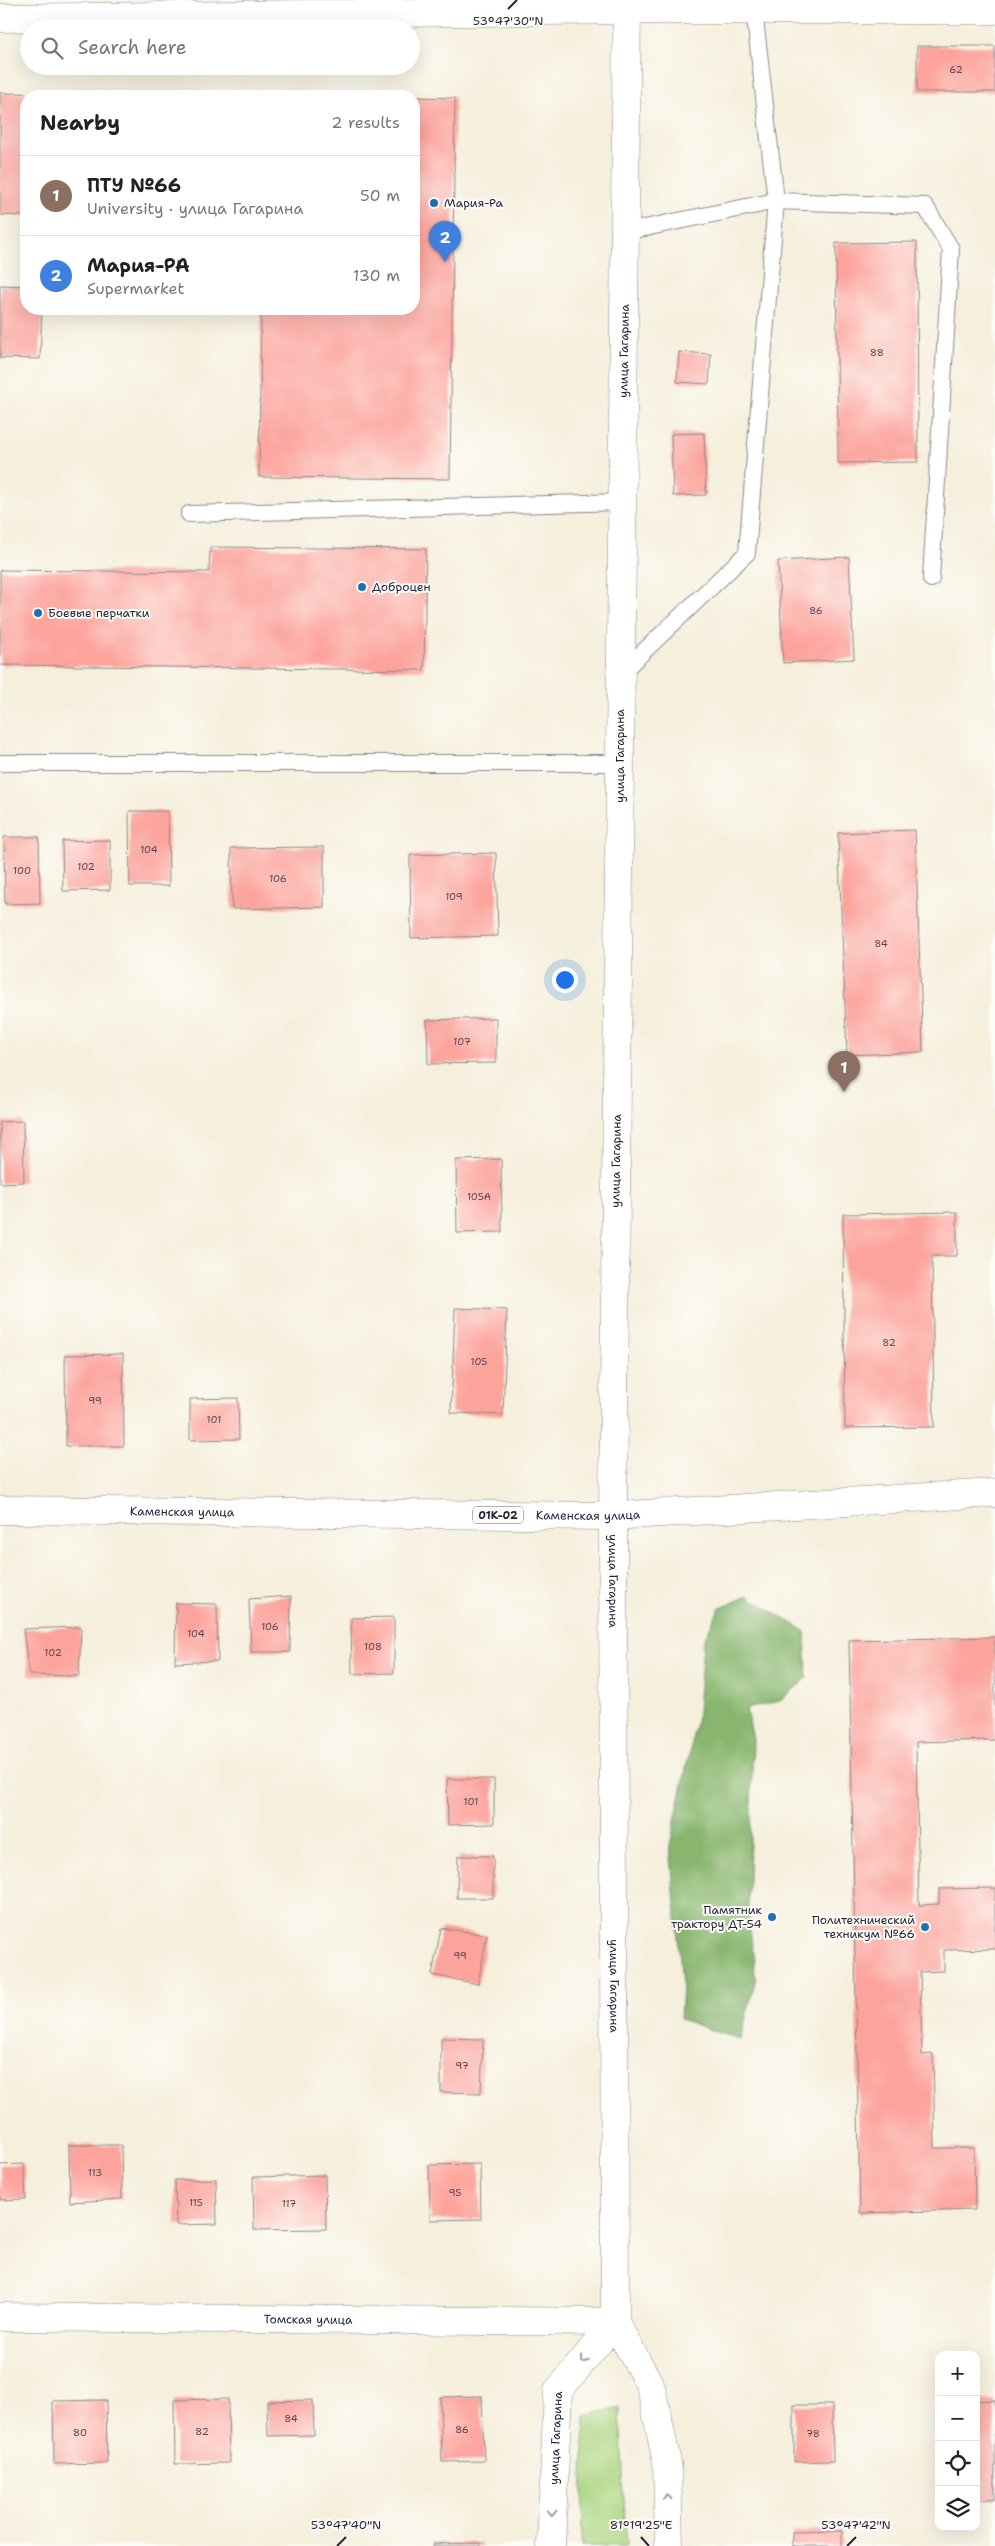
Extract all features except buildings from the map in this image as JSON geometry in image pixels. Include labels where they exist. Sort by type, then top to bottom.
[{"type":"street","points":[[0,18],[627,5],[754,10],[995,10]]},
{"type":"street","name":"улица Гагарина","points":[[627,5],[613,1516],[615,2322],[651,2387],[667,2463],[668,2546]]},
{"type":"street","name":"Каменская улица","points":[[0,1510],[613,1516],[995,1493]]},
{"type":"street","name":"Томская улица","points":[[0,2318],[615,2322]]},
{"type":"street","name":"улица Гагарина","points":[[551,2546],[558,2392],[615,2322]]},
{"type":"lane","points":[[620,673],[747,553],[776,202],[754,10]]},
{"type":"lane","points":[[625,232],[776,202],[925,206],[951,249],[931,579]]},
{"type":"lane","points":[[189,514],[622,502]]},
{"type":"lane","points":[[0,763],[620,763]]},
{"type":"green space","points":[[747,1596],[805,1631],[807,1678],[780,1701],[746,1709],[753,1739],[748,1912],[756,1978],[740,2040],[680,2019],[682,1984],[670,1845],[698,1712],[703,1642],[719,1609]]},
{"type":"green space","points":[[620,2407],[626,2546],[581,2546],[585,2416]]},
{"type":"place","name":"Мария-Ра","points":[[434,203]]},
{"type":"place","name":"Мария-РА","points":[[445,262]]},
{"type":"place","name":"Доброцен","points":[[362,587]]},
{"type":"place","name":"Боевые перчатки","points":[[38,613]]},
{"type":"place","name":"ПТУ №66","points":[[844,1092]]},
{"type":"place","name":"Памятник трактору ДТ-54","points":[[772,1917]]},
{"type":"place","name":"Политехнический техникум №66","points":[[925,1927]]}]
